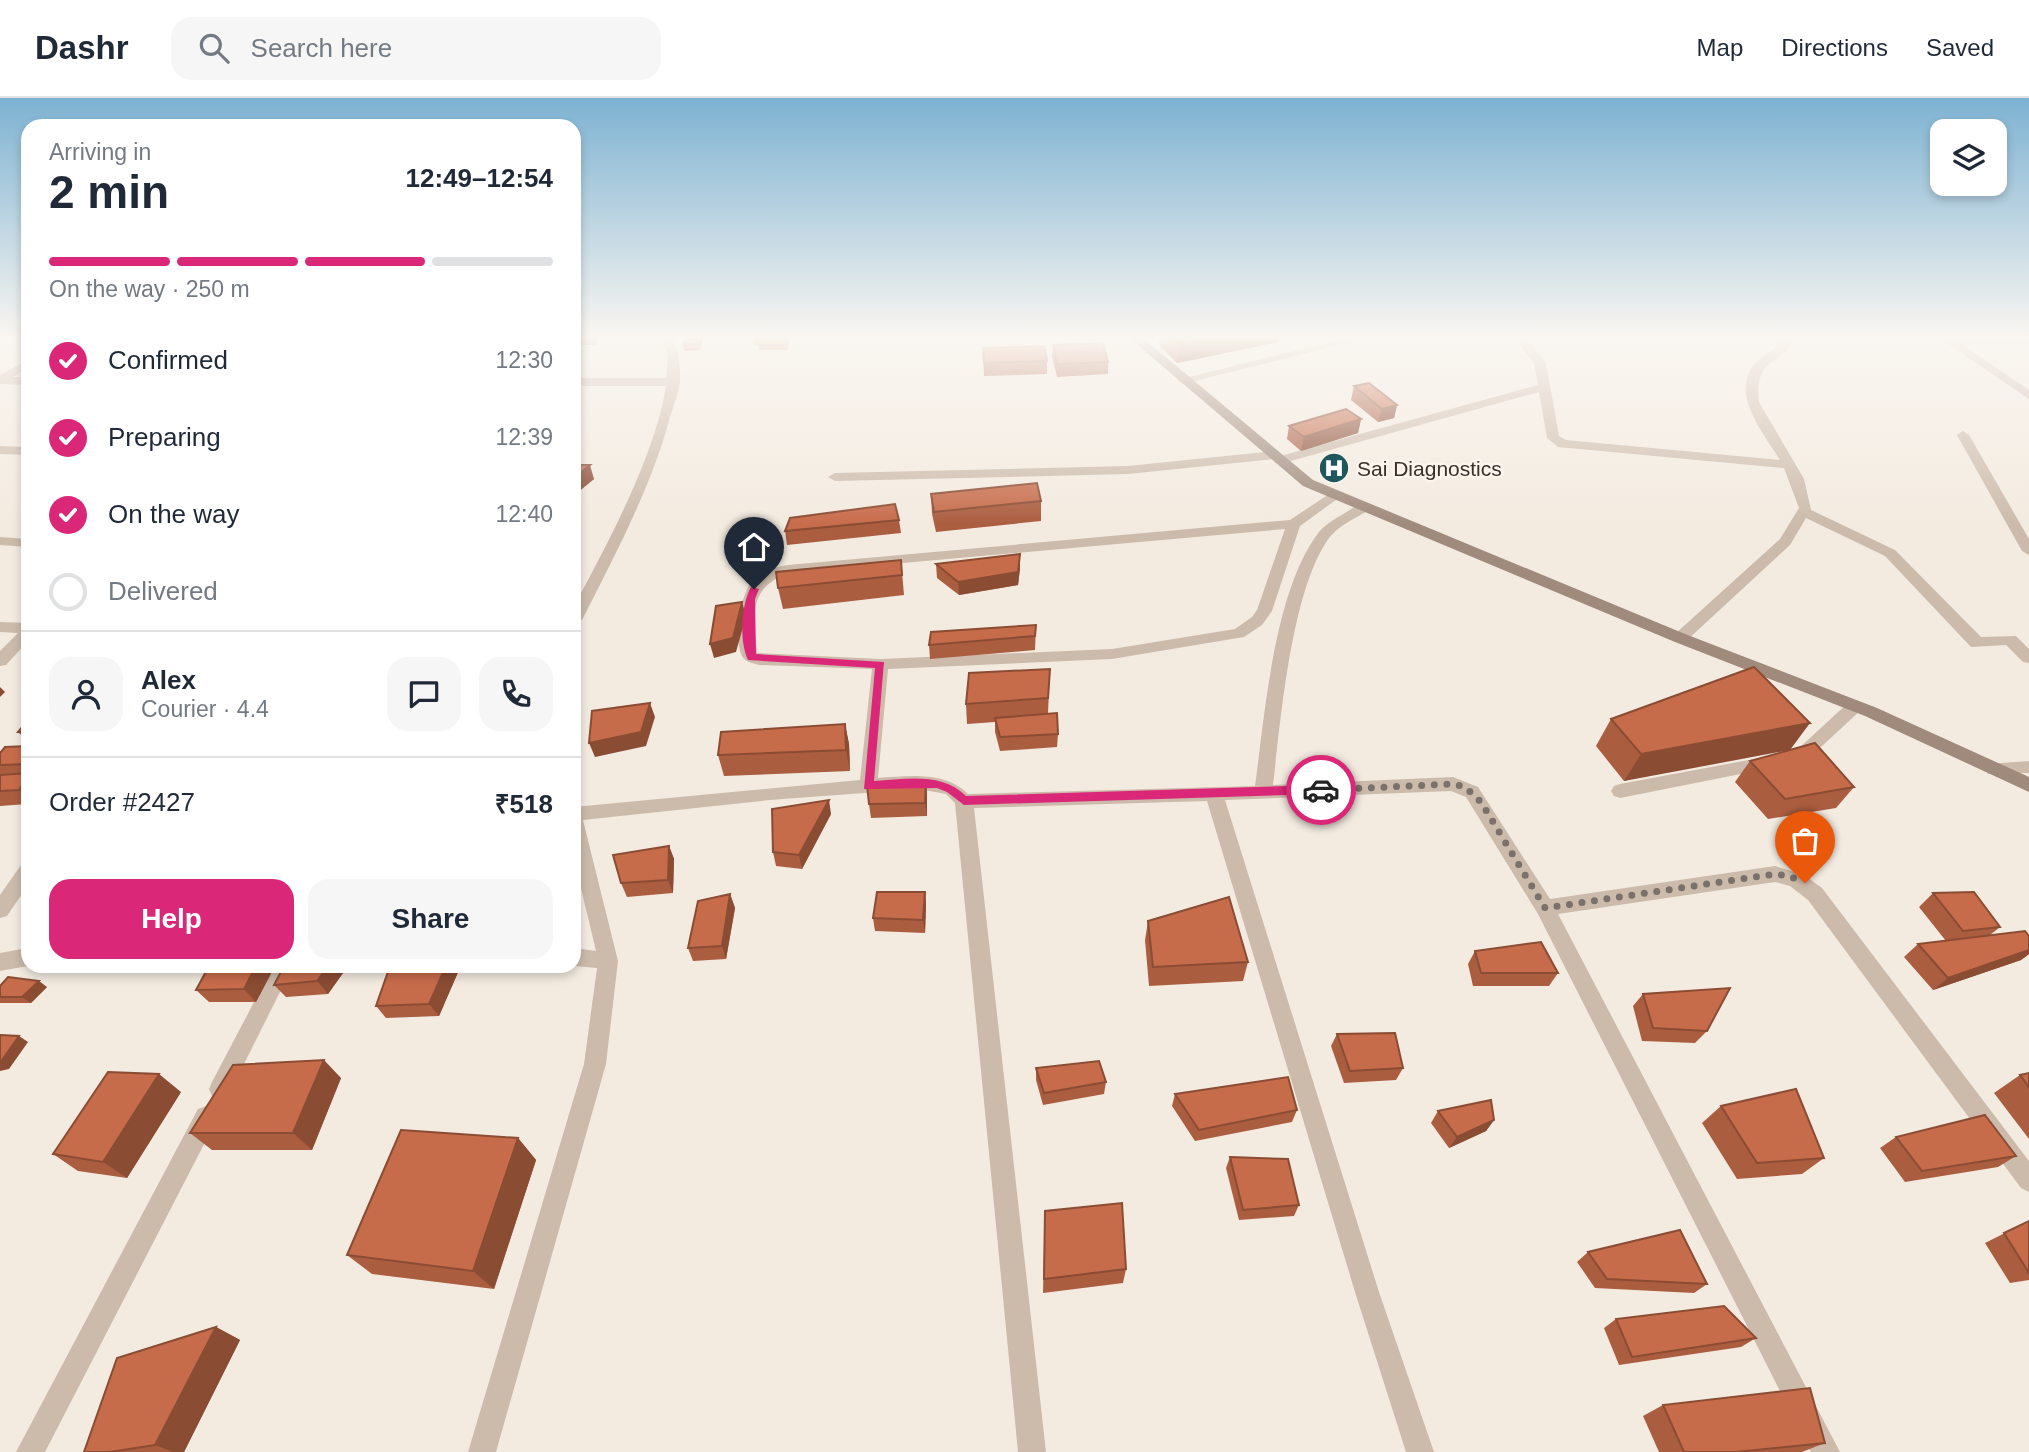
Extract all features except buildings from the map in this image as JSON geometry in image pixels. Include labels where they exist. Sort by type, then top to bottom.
[{"type":"main road","points":[[1206,398],[1308,483],[1680,638],[1855,706],[2029,785]]},
{"type":"street","points":[[581,607],[603,565],[645,471],[669,398]]},
{"type":"street","points":[[835,477],[1128,470],[1277,457],[1502,398]]},
{"type":"street","points":[[1547,398],[1553,438],[1563,444],[1789,465]]},
{"type":"street","points":[[1680,638],[1785,542],[1807,508],[1797,479],[1752,398]]},
{"type":"street","points":[[1963,435],[2029,551]]},
{"type":"street","points":[[0,450],[21,451]]},
{"type":"street","points":[[1294,524],[1264,611],[1258,621],[1239,633],[1112,653],[881,664],[751,658],[750,599],[754,589],[763,579],[788,569],[1294,524],[1335,494]]},
{"type":"street","points":[[1263,792],[1275,703],[1303,572],[1325,534],[1364,507]]},
{"type":"street","points":[[1804,512],[1890,552],[1977,643],[2010,640],[2029,658]]},
{"type":"street","points":[[0,541],[21,542]]},
{"type":"street","points":[[0,627],[21,629]]},
{"type":"street","points":[[0,661],[21,638]]},
{"type":"street","points":[[868,786],[881,664]]},
{"type":"street","points":[[1620,791],[1802,755],[1855,706]]},
{"type":"street","points":[[1994,769],[2029,767]]},
{"type":"street","points":[[581,813],[918,782],[951,788],[964,801],[1032,1452]]},
{"type":"street","points":[[964,801],[1453,784],[1465,787],[1481,802],[1545,908],[1826,1452]]},
{"type":"street","points":[[1214,794],[1363,1279],[1420,1452]]},
{"type":"street","points":[[482,1452],[595,1064],[608,961],[581,849]]},
{"type":"street","points":[[1545,908],[1775,874],[1789,876],[1805,883],[2029,1181]]},
{"type":"street","points":[[0,910],[21,880]]},
{"type":"street","points":[[0,962],[21,958]]},
{"type":"street","points":[[581,958],[608,961]]},
{"type":"street","points":[[30,1452],[280,973]]},
{"type":"way so far","points":[[1321,790],[1453,784],[1465,787],[1481,802],[1545,908],[1775,874],[1789,876],[1805,883]]},
{"type":"place","name":"Sai Diagnostics","points":[[1334,468]]},
{"type":"route","points":[[754,589],[750,599],[751,658],[881,664],[868,786],[918,782],[937,784],[951,788],[964,801],[1321,790]]}]
